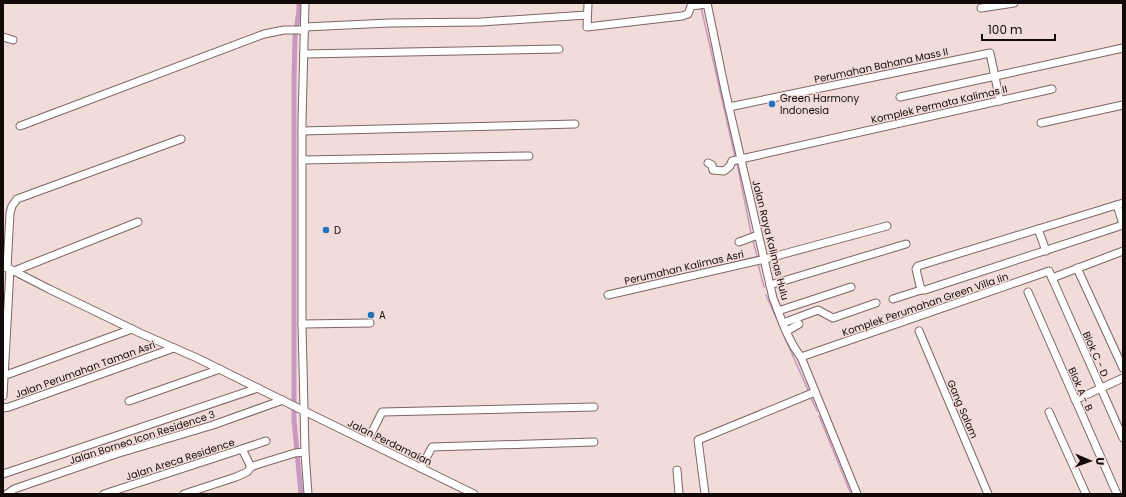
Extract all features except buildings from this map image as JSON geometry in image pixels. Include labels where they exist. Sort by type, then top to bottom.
[{"type":"street","points":[[305,3],[302,131],[302,324],[298,408],[300,452],[308,494]]},
{"type":"street","points":[[588,3],[587,27],[682,16],[688,14],[699,4]]},
{"type":"street","points":[[981,8],[1014,3]]},
{"type":"street","name":"Jalan Raya Kalimas Hulu","points":[[699,4],[729,107],[738,160],[773,298],[796,351],[801,357],[857,494]]},
{"type":"street","points":[[20,126],[264,34],[284,30],[389,23],[481,22],[587,15]]},
{"type":"street","points":[[3,37],[13,40]]},
{"type":"street","points":[[900,97],[1123,48]]},
{"type":"street","points":[[304,54],[559,49]]},
{"type":"street","name":"Perumahan Bahana Mass II","points":[[729,107],[990,53],[1000,101]]},
{"type":"street","name":"Komplek Permata Kalimas II","points":[[738,160],[1052,89]]},
{"type":"street","points":[[1041,124],[1123,105]]},
{"type":"street","points":[[302,131],[574,124]]},
{"type":"street","points":[[3,396],[10,213],[12,206],[17,199],[181,139]]},
{"type":"street","points":[[302,160],[529,156]]},
{"type":"street","points":[[708,163],[712,165],[713,170],[724,171],[730,166],[732,161],[738,160]]},
{"type":"street","points":[[893,299],[1046,251],[1123,224],[1120,204],[918,266],[916,269],[921,290]]},
{"type":"street","points":[[8,268],[138,222]]},
{"type":"street","name":"Perumahan Kalimas Asri","points":[[608,295],[764,259],[887,226]]},
{"type":"street","points":[[1038,230],[1046,251]]},
{"type":"street","points":[[739,242],[758,234]]},
{"type":"street","points":[[770,285],[906,244]]},
{"type":"street","points":[[1052,277],[1123,251]]},
{"type":"street","name":"Jalan Perdamaian","points":[[8,268],[49,290],[132,330],[220,369],[474,494]]},
{"type":"street","points":[[1077,268],[1123,368]]},
{"type":"street","name":"Komplek Perumahan Green Villa Iin","points":[[801,357],[1049,271],[1052,277]]},
{"type":"street","name":"Blok C - D","points":[[1052,277],[1123,438]]},
{"type":"street","points":[[778,311],[851,287]]},
{"type":"street","name":"Blok A - B","points":[[1028,292],[1117,494]]},
{"type":"street","points":[[784,323],[818,310],[833,318],[876,303]]},
{"type":"street","points":[[302,324],[370,323]]},
{"type":"street","points":[[787,331],[799,324]]},
{"type":"street","points":[[9,374],[132,330]]},
{"type":"street","name":"Gang Salam","points":[[919,331],[988,494]]},
{"type":"street","name":"Jalan Perumahan Taman Asri","points":[[3,408],[174,348]]},
{"type":"street","points":[[129,401],[220,369]]},
{"type":"street","points":[[1075,400],[1123,378]]},
{"type":"street","name":"Jalan Borneo Icon Residence 3","points":[[3,474],[258,388]]},
{"type":"street","points":[[705,494],[698,440],[815,392]]},
{"type":"street","name":"Jalan Borneo Icon Residence 3","points":[[7,494],[14,489],[109,456],[213,425],[283,400]]},
{"type":"street","points":[[367,442],[382,412],[594,407]]},
{"type":"street","points":[[1049,412],[1086,494]]},
{"type":"street","points":[[242,449],[266,441]]},
{"type":"street","points":[[421,468],[432,448],[594,442]]},
{"type":"street","name":"Jalan Areca Residence","points":[[109,493],[242,449],[251,467]]},
{"type":"street","points":[[184,494],[236,477],[247,472],[251,467],[300,452]]},
{"type":"street","points":[[677,470],[679,494]]},
{"type":"waterway","points":[[299,3],[295,38],[294,79],[294,420],[301,494]]},
{"type":"waterway","points":[[701,7],[735,157]]},
{"type":"waterway","points":[[737,163],[751,233]]},
{"type":"waterway","points":[[753,241],[757,256]]},
{"type":"waterway","points":[[758,264],[764,287]]},
{"type":"waterway","points":[[766,295],[808,390]]},
{"type":"waterway","points":[[811,398],[817,411]]},
{"type":"waterway","points":[[819,416],[851,494]]},
{"type":"place","name":"Green Harmony Indonesia","points":[[772,104]]},
{"type":"place","name":"D","points":[[326,230]]},
{"type":"place","name":"A","points":[[371,315]]}]
